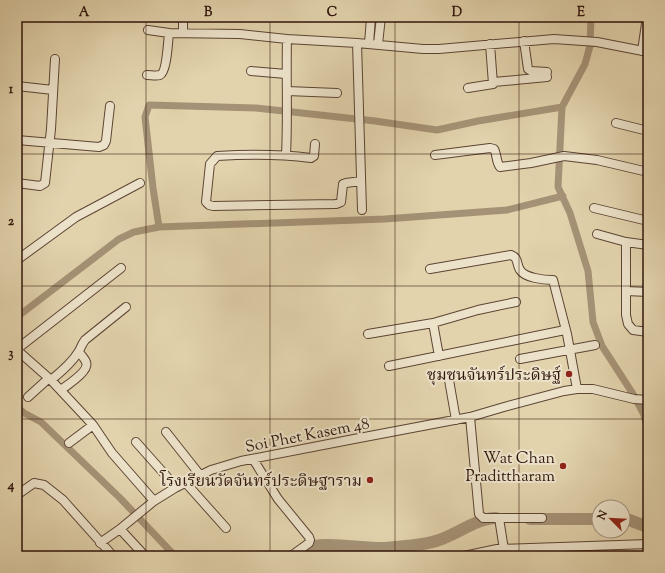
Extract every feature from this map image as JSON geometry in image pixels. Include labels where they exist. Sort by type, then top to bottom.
[{"type":"street","points":[[183,17],[183,33]]},
{"type":"street","points":[[369,44],[371,17]]},
{"type":"street","points":[[378,44],[381,17]]},
{"type":"street","points":[[148,30],[169,33],[240,34],[287,40],[378,44],[438,49],[554,38],[597,42],[645,52],[647,17]]},
{"type":"street","points":[[147,75],[160,75],[162,73],[165,66],[169,33]]},
{"type":"street","points":[[286,155],[288,110],[286,74],[287,40]]},
{"type":"street","points":[[468,88],[491,85],[494,82],[547,74],[528,69],[524,41]]},
{"type":"street","points":[[357,43],[362,210]]},
{"type":"street","points":[[490,44],[494,82]]},
{"type":"street","points":[[17,183],[34,186],[43,185],[46,178],[50,144],[55,59]]},
{"type":"street","points":[[252,71],[286,74]]},
{"type":"street","points":[[17,86],[53,90]]},
{"type":"street","points":[[287,90],[337,93]]},
{"type":"street","points":[[17,140],[50,144],[100,147],[104,145],[106,141],[110,106]]},
{"type":"street","points":[[616,124],[648,131]]},
{"type":"street","points":[[315,144],[315,154],[311,158],[286,155],[255,154],[217,156],[210,164],[206,202],[213,206],[336,204],[341,202],[343,184],[346,182],[361,181]]},
{"type":"street","points":[[435,155],[494,148],[498,165],[503,167],[564,156],[598,160],[648,172]]},
{"type":"street","points":[[17,260],[76,217],[140,183]]},
{"type":"street","points":[[594,208],[648,221]]},
{"type":"street","points":[[597,234],[626,242],[648,245]]},
{"type":"street","points":[[626,242],[626,315],[630,328],[637,331],[648,332]]},
{"type":"street","points":[[430,269],[502,255],[511,255],[514,256],[524,274],[542,280],[553,280],[570,350],[577,389]]},
{"type":"street","points":[[121,268],[17,350],[50,379],[93,425],[112,453],[154,501]]},
{"type":"street","points":[[626,291],[648,292]]},
{"type":"street","points":[[368,334],[433,323],[478,310],[516,302]]},
{"type":"street","points":[[28,397],[50,379],[63,371],[78,352],[85,340],[126,307]]},
{"type":"street","points":[[433,323],[439,356]]},
{"type":"street","points":[[389,366],[565,330]]},
{"type":"street","points":[[520,359],[595,345]]},
{"type":"street","points":[[61,390],[84,372],[87,367],[87,363],[78,352]]},
{"type":"street","points":[[449,380],[456,420]]},
{"type":"street","name":"Soi Phet Kasem 48","points":[[100,542],[120,529],[154,501],[185,482],[211,470],[253,459],[470,417],[564,391],[577,389],[593,389],[634,399],[648,400]]},
{"type":"street","points":[[470,417],[479,514],[483,518],[499,522],[542,518]]},
{"type":"street","points":[[69,443],[93,425]]},
{"type":"street","points":[[166,432],[200,475]]},
{"type":"street","points":[[136,442],[176,487]]},
{"type":"street","points":[[253,459],[278,499],[309,537],[309,543],[291,556]]},
{"type":"street","points":[[185,482],[226,528]]},
{"type":"street","points":[[17,495],[34,483],[44,485],[63,500],[113,556]]},
{"type":"street","points":[[499,522],[504,553]]},
{"type":"street","points":[[120,529],[145,556]]},
{"type":"street","points":[[464,556],[489,550],[504,553],[648,544]]},
{"type":"waterway","points":[[591,17],[590,46],[585,64],[562,107],[558,187],[570,213],[588,271],[593,322],[602,346],[633,394],[644,415],[648,430]]},
{"type":"waterway","points":[[159,227],[145,117],[149,105],[256,108],[375,121],[437,130],[478,121],[562,107]]},
{"type":"waterway","points":[[17,317],[119,239],[134,232],[159,227],[385,219],[507,210],[563,196]]},
{"type":"waterway","points":[[17,407],[24,413],[41,422],[120,498],[175,556]]},
{"type":"waterway","points":[[296,556],[303,549],[321,545],[385,548],[426,544],[439,540],[482,521],[496,518]]},
{"type":"waterway","points":[[530,519],[591,519]]},
{"type":"waterway","points":[[631,521],[648,527]]},
{"type":"place","name":"ชุมชนจันทร์ประดิษฐ์","points":[[569,374]]},
{"type":"place","name":"Wat Chan Pradittharam","points":[[563,466]]},
{"type":"place","name":"โรงเรียนวัดจันทร์ประดิษฐาราม","points":[[370,480]]}]
